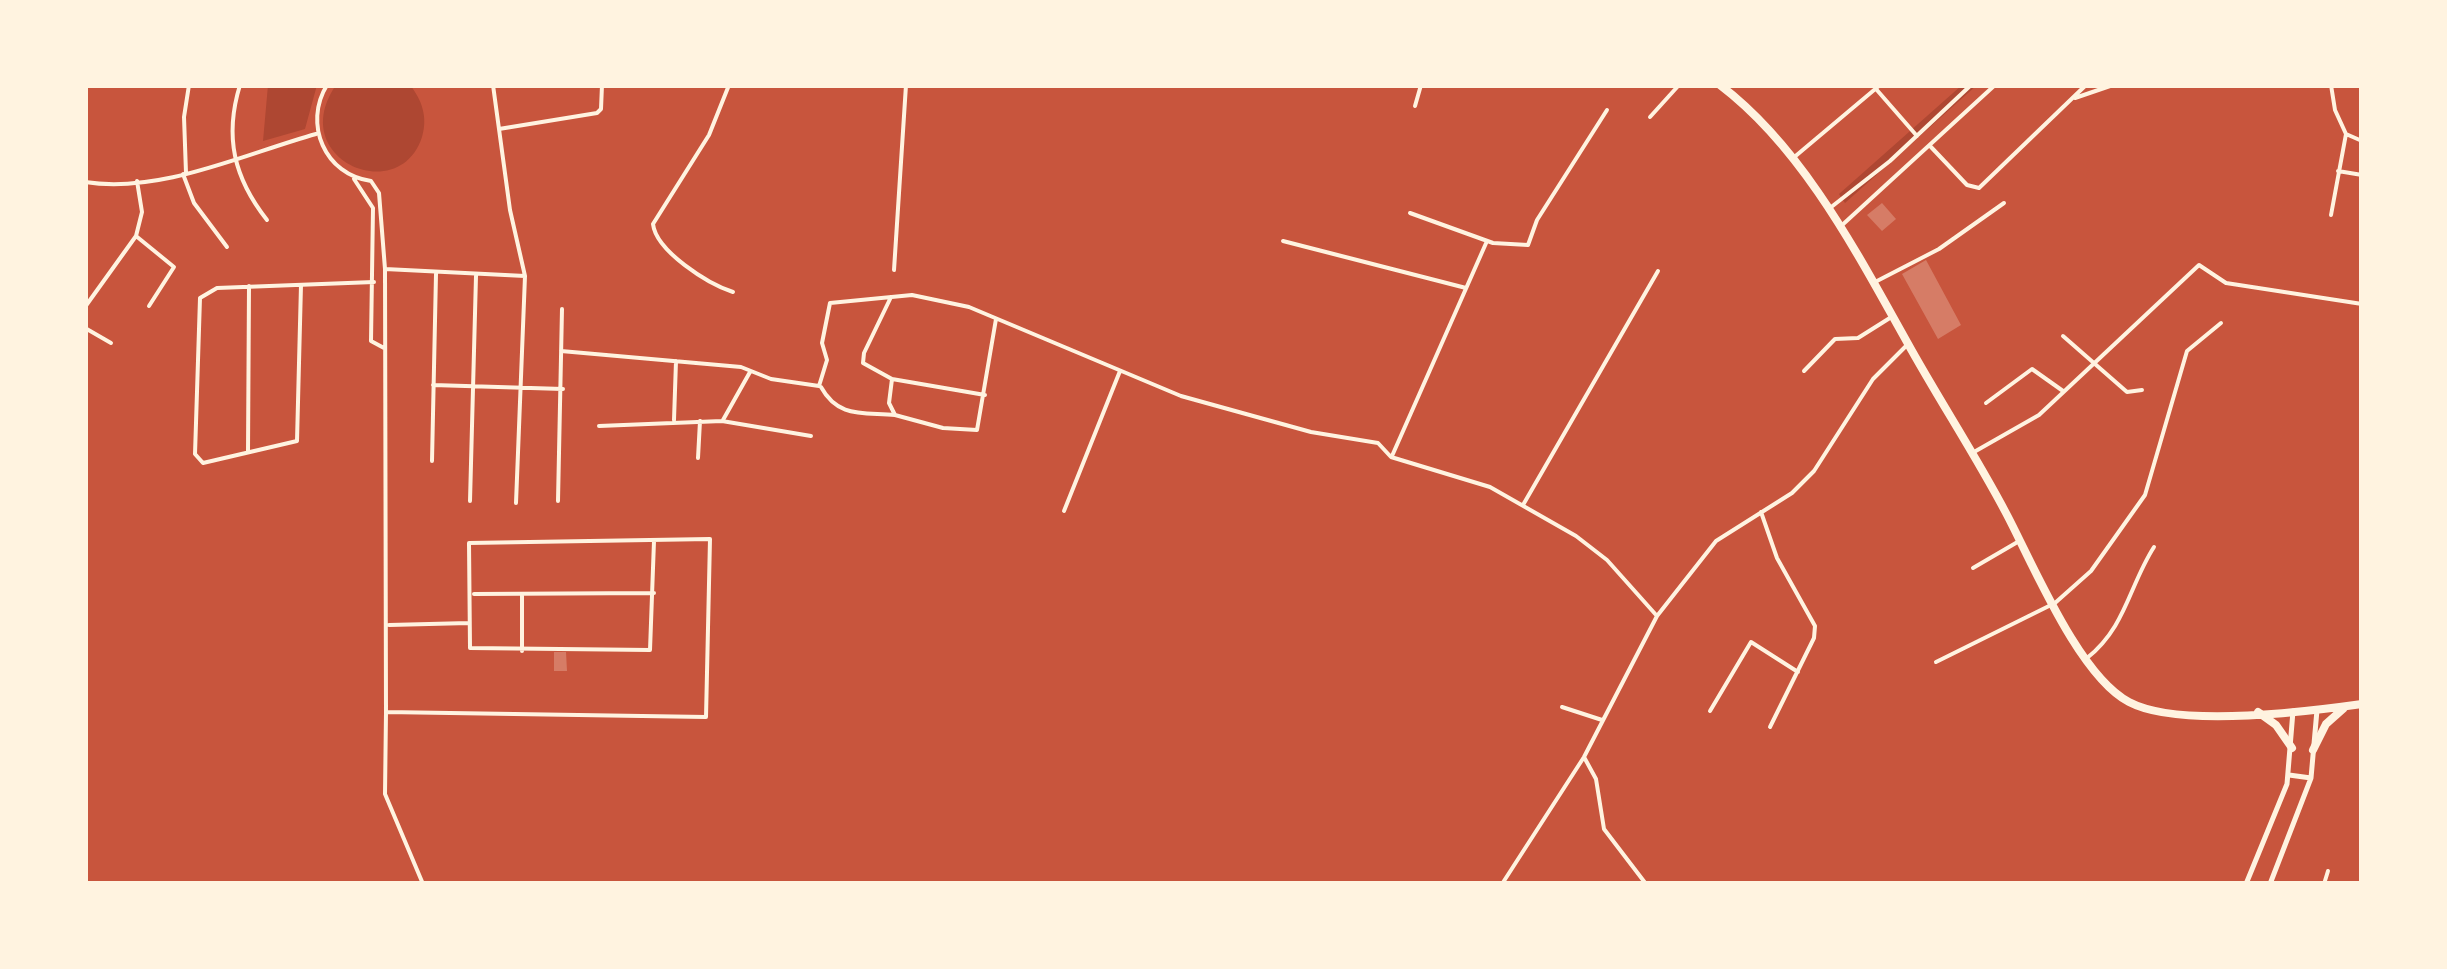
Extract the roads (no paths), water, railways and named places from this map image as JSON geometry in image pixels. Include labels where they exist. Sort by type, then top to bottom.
[{"type":"highway","points":[[1720,85],[1768,129],[1839,228],[1974,452],[2087,658],[2118,694],[2151,712],[2190,716],[2362,704]]},
{"type":"highway","points":[[2313,750],[2326,724],[2348,706]]},
{"type":"highway","points":[[2257,712],[2276,725],[2292,748]]},
{"type":"street","points":[[190,85],[184,117],[184,174],[194,203],[226,247]]},
{"type":"street","points":[[240,85],[232,117],[233,159],[240,181],[267,220]]},
{"type":"street","points":[[327,85],[318,105],[316,134],[335,164],[354,179],[374,208],[370,341],[384,348]]},
{"type":"street","points":[[493,85],[510,210],[525,276],[516,503]]},
{"type":"street","points":[[499,129],[597,113],[601,110],[602,85]]},
{"type":"street","points":[[729,85],[709,134],[653,224],[657,238],[675,254],[713,284],[733,292]]},
{"type":"street","points":[[894,270],[906,85]]},
{"type":"street","points":[[1415,106],[1421,85]]},
{"type":"street","points":[[1650,117],[1679,85]]},
{"type":"street","points":[[1826,211],[1917,136],[1971,85]]},
{"type":"street","points":[[1839,228],[1996,85]]},
{"type":"street","points":[[1931,147],[1967,184],[1979,188],[2086,85]]},
{"type":"street","points":[[2074,98],[2113,85]]},
{"type":"street","points":[[2330,215],[2346,134],[2335,110],[2331,85]]},
{"type":"street","points":[[1792,158],[1878,87],[1917,136]]},
{"type":"street","points":[[1410,213],[1487,241],[1528,245],[1537,220],[1607,110]]},
{"type":"street","points":[[85,182],[108,185],[184,174],[316,134]]},
{"type":"street","points":[[2346,134],[2362,141]]},
{"type":"street","points":[[2338,171],[2362,174]]},
{"type":"street","points":[[354,179],[376,186],[385,269],[389,625],[385,794],[423,884]]},
{"type":"street","points":[[85,307],[136,236],[142,212],[137,181]]},
{"type":"street","points":[[1872,283],[1940,249],[2004,203]]},
{"type":"street","points":[[136,236],[174,267],[149,306]]},
{"type":"street","points":[[1283,241],[1466,288]]},
{"type":"street","points":[[1392,457],[1487,241]]},
{"type":"street","points":[[1974,452],[2039,415],[2199,266],[2226,283],[2362,304]]},
{"type":"street","points":[[385,269],[525,276]]},
{"type":"street","points":[[1523,506],[1658,271]]},
{"type":"street","points":[[432,461],[436,274]]},
{"type":"street","points":[[470,502],[476,276]]},
{"type":"street","points":[[301,285],[300,436],[294,444],[248,452],[212,464],[195,454],[200,298],[217,288],[374,282]]},
{"type":"street","points":[[248,452],[250,286]]},
{"type":"street","points":[[996,318],[985,395],[972,432],[894,415],[841,410],[830,402],[820,386],[830,303],[912,295],[996,318],[1120,371],[1237,412],[1378,444],[1392,457],[1490,488],[1592,546],[1658,616]]},
{"type":"street","points":[[891,297],[862,359],[892,378],[985,395]]},
{"type":"street","points":[[558,501],[562,309]]},
{"type":"street","points":[[1804,372],[1835,339],[1858,338],[1893,316]]},
{"type":"street","points":[[1936,662],[2055,603],[2090,571],[2139,508],[2184,357],[2221,323]]},
{"type":"street","points":[[85,328],[111,343]]},
{"type":"street","points":[[2063,336],[2127,392],[2142,390]]},
{"type":"street","points":[[1502,884],[1584,757],[1658,616],[1716,541],[1792,493],[1814,470],[1873,378],[1908,344]]},
{"type":"street","points":[[561,351],[742,367],[820,386]]},
{"type":"street","points":[[674,420],[676,361]]},
{"type":"street","points":[[1986,402],[2032,370],[2064,393]]},
{"type":"street","points":[[1064,511],[1120,371]]},
{"type":"street","points":[[722,421],[750,372]]},
{"type":"street","points":[[892,378],[890,403],[894,415]]},
{"type":"street","points":[[434,384],[563,389]]},
{"type":"street","points":[[698,458],[700,421]]},
{"type":"street","points":[[599,426],[722,421],[811,436]]},
{"type":"street","points":[[1761,512],[1777,558],[1816,626],[1770,727]]},
{"type":"street","points":[[386,712],[706,717],[710,539],[658,536],[654,541],[652,649],[472,650],[470,645],[470,543],[654,541]]},
{"type":"street","points":[[1972,568],[2021,540]]},
{"type":"street","points":[[2087,658],[2124,617],[2138,574],[2154,547]]},
{"type":"street","points":[[472,594],[654,593]]},
{"type":"street","points":[[522,596],[522,651]]},
{"type":"street","points":[[389,625],[469,623]]},
{"type":"street","points":[[1710,711],[1751,642],[1798,672]]},
{"type":"street","points":[[1562,706],[1602,720]]},
{"type":"street","points":[[2270,884],[2311,778],[2317,707]]},
{"type":"street","points":[[2246,884],[2289,775],[2294,709]]},
{"type":"street","points":[[1584,757],[1596,779],[1604,829],[1646,884]]},
{"type":"street","points":[[2289,775],[2311,778]]},
{"type":"street","points":[[2324,884],[2328,871]]}]
